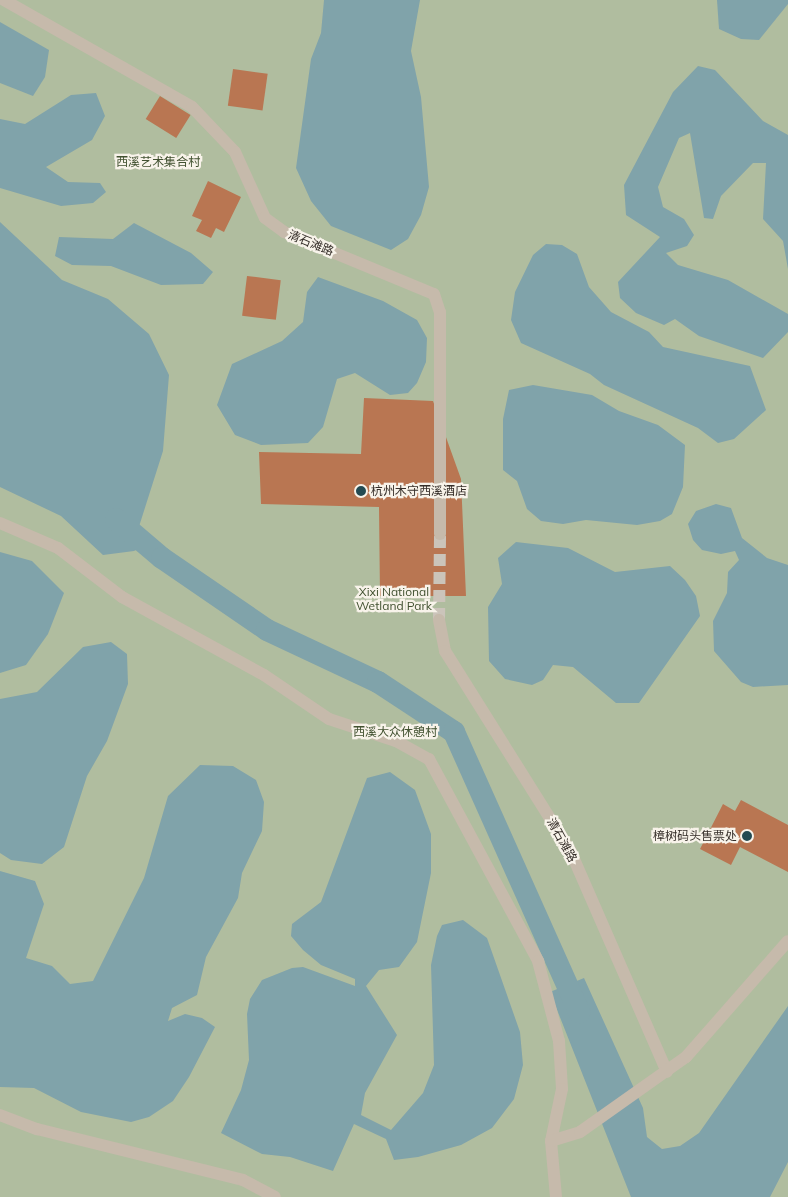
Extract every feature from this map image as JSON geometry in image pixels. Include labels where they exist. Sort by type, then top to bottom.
[{"type":"street","name":"清石滩路","points":[[4,0],[192,108],[235,152],[265,218],[284,232],[434,294],[440,312],[440,534]]},
{"type":"street","points":[[0,523],[58,548],[122,597],[264,676],[329,719],[396,741],[429,759],[538,961],[559,1041],[562,1089],[551,1141],[556,1197]]},
{"type":"street","name":"清石滩路","points":[[439,620],[445,651],[570,850],[667,1072]]},
{"type":"street","points":[[551,1141],[580,1132],[644,1091],[686,1057],[788,941]]},
{"type":"street","points":[[0,1115],[37,1129],[243,1180],[274,1197]]},
{"type":"green space","name":"Xixi National Wetland Park","points":[[0,0],[788,0],[788,1197],[0,1197]]},
{"type":"water","points":[[324,0],[420,0],[411,51],[421,97],[429,187],[421,215],[408,239],[391,250],[331,226],[311,201],[296,168],[311,59],[321,33]]},
{"type":"water","points":[[717,0],[788,0],[788,4],[759,40],[741,39],[719,29]]},
{"type":"water","points":[[0,22],[49,50],[45,77],[33,96],[0,83]]},
{"type":"water","points":[[698,66],[715,70],[763,121],[788,135],[788,269],[783,241],[763,219],[766,163],[753,163],[721,196],[713,219],[704,218],[690,133],[679,138],[658,187],[663,207],[684,219],[694,235],[687,246],[666,253],[678,265],[728,280],[788,314],[788,332],[763,358],[699,336],[675,319],[664,325],[636,313],[620,298],[618,282],[660,237],[626,215],[624,185],[673,92]]},
{"type":"water","points":[[96,93],[105,116],[92,140],[46,167],[68,182],[100,183],[106,192],[93,203],[61,206],[0,188],[0,119],[25,124],[71,95]]},
{"type":"water","points":[[0,222],[62,280],[108,299],[149,334],[169,375],[163,451],[136,536],[146,545],[134,551],[103,555],[61,516],[0,487]]},
{"type":"water","points":[[134,223],[191,253],[213,272],[203,284],[161,285],[111,266],[72,265],[55,256],[59,237],[113,239]]},
{"type":"water","points":[[546,244],[562,245],[577,254],[589,287],[611,312],[649,332],[663,347],[750,366],[766,410],[734,439],[718,443],[698,428],[604,385],[590,374],[521,343],[511,320],[515,292],[533,255]]},
{"type":"water","points":[[318,277],[383,301],[417,320],[427,338],[426,362],[417,383],[408,393],[390,395],[355,373],[337,379],[323,427],[308,443],[261,445],[235,435],[217,405],[232,364],[282,341],[303,322],[307,292]]},
{"type":"water","points":[[533,385],[592,395],[619,411],[658,425],[685,445],[683,487],[672,514],[660,521],[637,525],[586,520],[563,524],[541,521],[527,509],[517,481],[503,470],[503,419],[509,390]]},
{"type":"water","points":[[716,504],[731,508],[742,538],[767,558],[788,565],[788,685],[753,687],[741,682],[714,651],[713,621],[727,593],[728,572],[739,560],[735,551],[721,554],[702,550],[693,540],[688,524],[696,511]]},
{"type":"water","points":[[516,542],[568,548],[615,572],[670,566],[685,580],[696,596],[700,616],[639,703],[616,703],[573,667],[553,665],[543,680],[532,685],[505,679],[489,661],[488,607],[502,584],[498,558]]},
{"type":"water","points":[[0,552],[32,561],[64,593],[48,634],[26,665],[0,673]]},
{"type":"water","points":[[111,642],[127,654],[128,684],[107,741],[87,776],[64,847],[42,864],[11,860],[0,853],[0,699],[37,692],[83,647]]},
{"type":"water","points":[[200,765],[233,766],[256,780],[264,802],[262,831],[242,873],[238,898],[206,957],[197,995],[172,1008],[168,1021],[185,1014],[202,1018],[215,1027],[189,1077],[173,1101],[149,1117],[131,1122],[81,1112],[34,1088],[0,1087],[0,871],[35,881],[44,904],[26,958],[52,966],[70,984],[93,981],[144,878],[168,796]]},
{"type":"water","points":[[390,772],[415,790],[431,834],[431,873],[417,942],[399,967],[379,970],[366,986],[397,1035],[365,1093],[361,1115],[391,1130],[423,1093],[434,1065],[431,965],[437,936],[442,925],[463,920],[487,938],[520,1032],[523,1065],[514,1099],[492,1128],[461,1145],[418,1157],[394,1160],[386,1139],[354,1124],[333,1171],[290,1157],[262,1154],[221,1133],[241,1090],[249,1060],[247,1014],[250,999],[262,980],[292,968],[303,967],[355,986],[355,979],[321,965],[303,950],[291,936],[292,924],[321,902],[367,778]]},
{"type":"water","points":[[584,978],[643,1108],[647,1137],[662,1149],[680,1146],[699,1133],[788,1006],[788,1162],[770,1197],[631,1197],[550,992]]},
{"type":"building","points":[[233,69],[268,74],[263,111],[228,106]]},
{"type":"building","points":[[160,96],[191,115],[176,138],[146,119]]},
{"type":"building","points":[[208,181],[241,197],[224,232],[216,228],[211,238],[196,231],[202,220],[192,216]]},
{"type":"building","points":[[247,276],[281,280],[276,320],[242,316]]},
{"type":"building","name":"杭州木守西溪酒店","points":[[364,398],[433,401],[461,479],[466,596],[380,596],[379,507],[261,504],[259,452],[361,454]]},
{"type":"building","name":"樟树码头售票处","points":[[741,800],[788,825],[788,872],[740,847],[731,865],[700,849],[723,804],[735,811]]},
{"type":"waterway","points":[[116,519],[162,558],[267,630],[378,682],[454,732],[579,1012]]},
{"type":"tunnel","points":[[439,620],[440,534]]},
{"type":"place","name":"杭州木守西溪酒店","points":[[361,491]]},
{"type":"place","name":"樟树码头售票处","points":[[747,836]]},
{"type":"park label","name":"西溪艺术集合村","points":[[158,162]]},
{"type":"park label","name":"西溪大众休憩村","points":[[395,732]]}]
